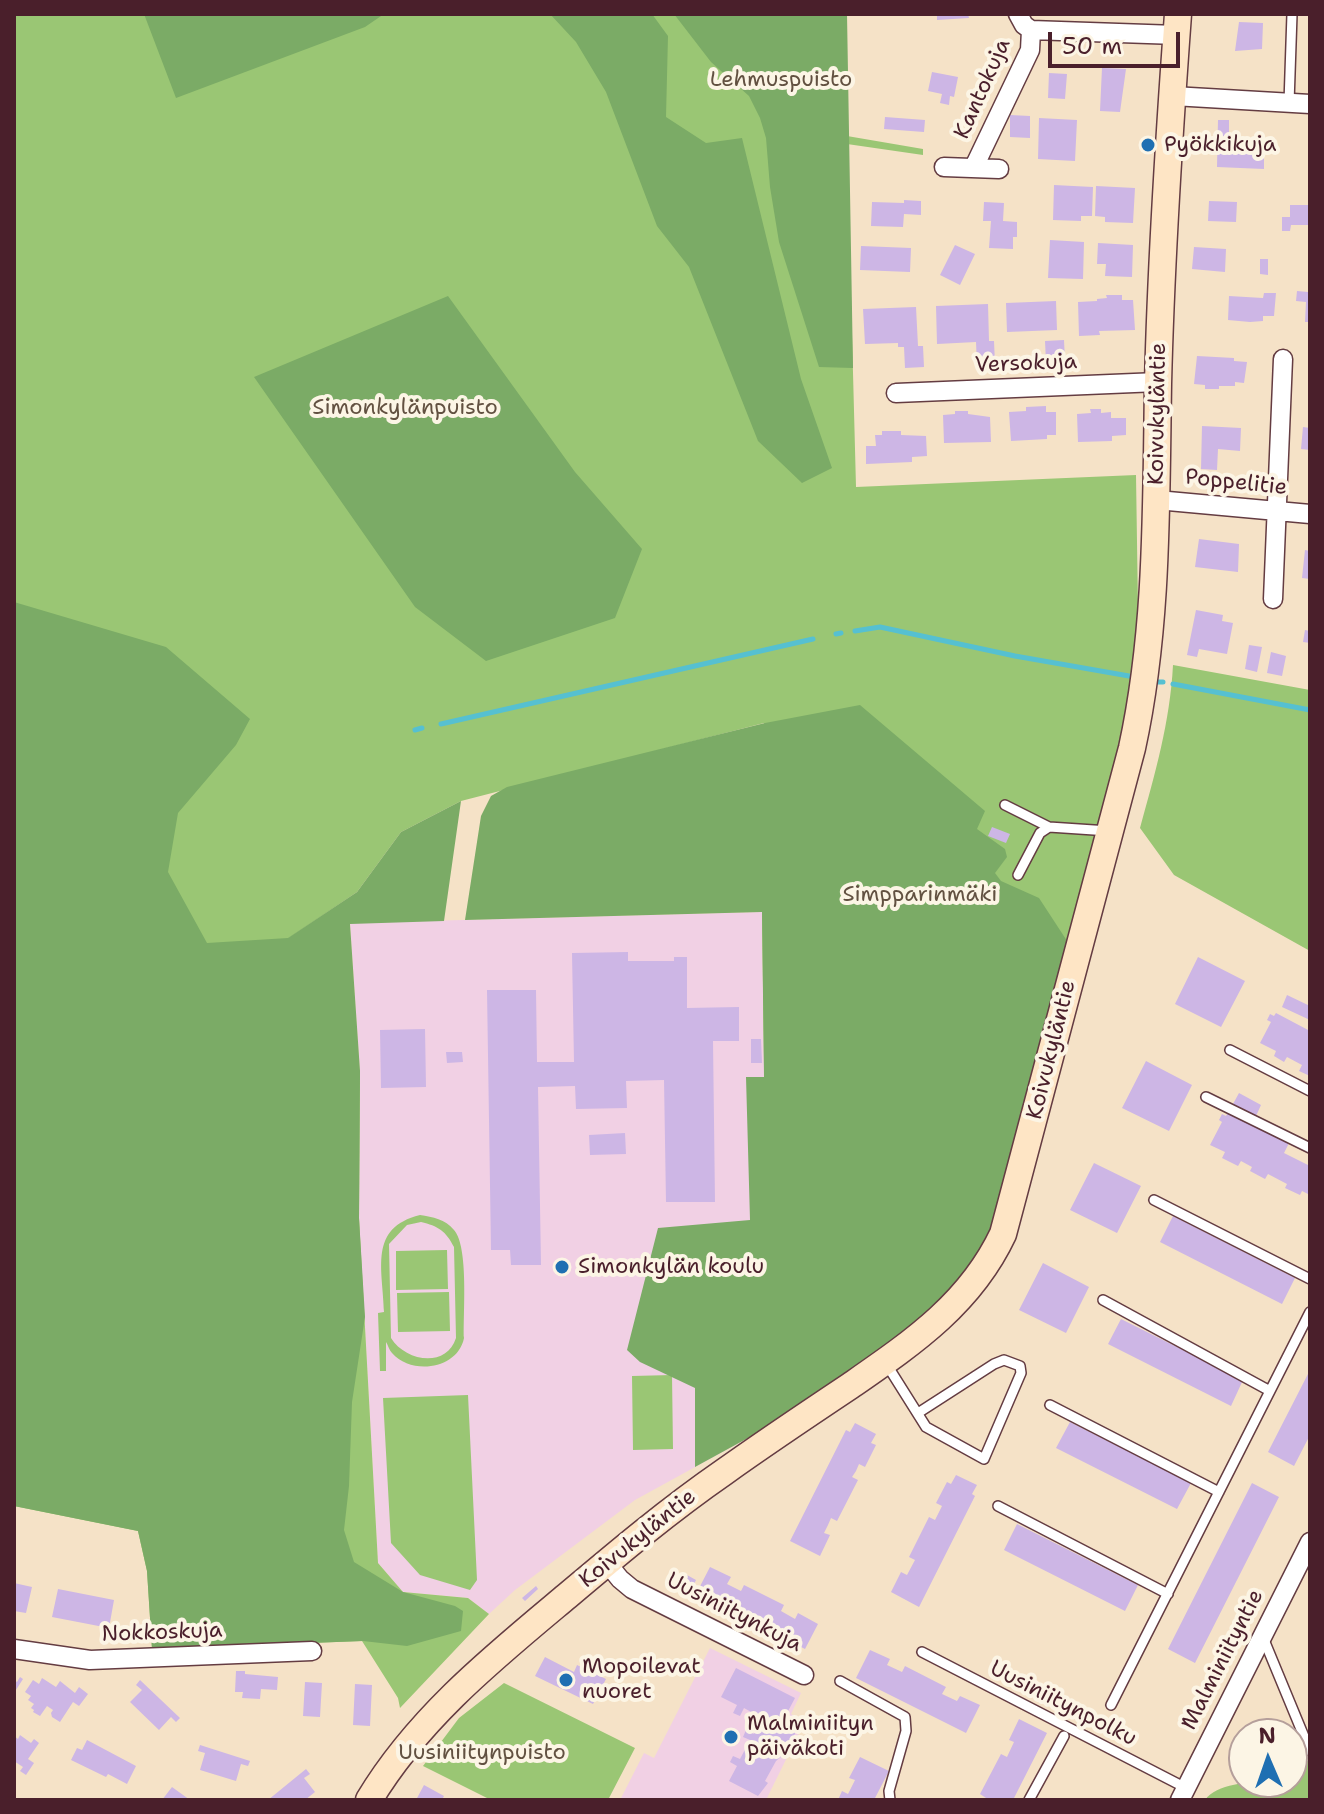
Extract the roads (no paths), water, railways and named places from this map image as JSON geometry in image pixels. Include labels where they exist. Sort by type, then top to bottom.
[{"type":"main road","name":"Koivukyläntie","points":[[369,1800],[386,1772],[428,1720],[508,1646],[722,1473],[936,1324],[955,1307],[980,1276],[1003,1234],[1144,695],[1156,536],[1165,206],[1177,24]]},
{"type":"street","name":"Kantokuja","points":[[1018,14],[1031,30],[1177,24]]},
{"type":"street","name":"Kantokuja","points":[[974,167],[1030,50],[1031,30]]},
{"type":"street","points":[[1173,96],[1310,104]]},
{"type":"street","name":"Kantokuja","points":[[944,167],[999,169]]},
{"type":"street","points":[[1273,599],[1283,359]]},
{"type":"street","name":"Versokuja","points":[[896,393],[1158,382]]},
{"type":"street","name":"Poppelitie","points":[[1157,500],[1310,514]]},
{"type":"street","name":"Malminiityntie","points":[[1183,1794],[1310,1542]]},
{"type":"street","name":"Uusiniitynkuja","points":[[607,1563],[632,1589],[804,1675]]},
{"type":"street","name":"Nokkoskuja","points":[[14,1649],[90,1660],[312,1651]]},
{"type":"lane","points":[[1289,103],[1292,14]]},
{"type":"lane","points":[[1005,805],[1049,827],[1110,831]]},
{"type":"lane","points":[[1018,875],[1040,833],[1049,827]]},
{"type":"lane","points":[[1230,1050],[1310,1091]]},
{"type":"lane","points":[[1206,1097],[1310,1148]]},
{"type":"lane","points":[[1154,1200],[1310,1279]]},
{"type":"lane","points":[[1103,1300],[1270,1391]]},
{"type":"lane","points":[[1111,1705],[1310,1312]]},
{"type":"lane","points":[[885,1362],[926,1427],[984,1459],[1021,1373],[1020,1366],[1004,1360],[994,1364],[918,1413]]},
{"type":"lane","points":[[1050,1405],[1219,1492]]},
{"type":"lane","points":[[998,1506],[1168,1594]]},
{"type":"lane","points":[[1262,1635],[1310,1751]]},
{"type":"lane","name":"Uusiniitynpolku","points":[[922,1652],[1183,1794]]},
{"type":"lane","points":[[840,1681],[905,1717],[906,1731],[889,1791],[890,1800]]},
{"type":"lane","points":[[1029,1800],[1064,1736]]},
{"type":"waterway","points":[[855,631],[880,627],[1129,676]]},
{"type":"waterway","points":[[836,634],[841,633]]},
{"type":"waterway","points":[[441,724],[813,639]]},
{"type":"waterway","points":[[1158,682],[1163,682]]},
{"type":"waterway","points":[[1173,684],[1310,710]]},
{"type":"waterway","points":[[415,730],[422,728]]},
{"type":"place","name":"Pyökkikuja","points":[[1148,145]]},
{"type":"place","name":"Simonkylän koulu","points":[[562,1267]]},
{"type":"place","name":"Mopoilevat nuoret","points":[[566,1680]]},
{"type":"place","name":"Malminiityn päiväkoti","points":[[731,1737]]},
{"type":"park label","name":"Lehmuspuisto","points":[[781,80]]},
{"type":"park label","name":"Simonkylänpuisto","points":[[405,408]]},
{"type":"park label","name":"Simpparinmäki","points":[[920,895]]},
{"type":"park label","name":"Uusiniitynpuisto","points":[[482,1753]]}]
